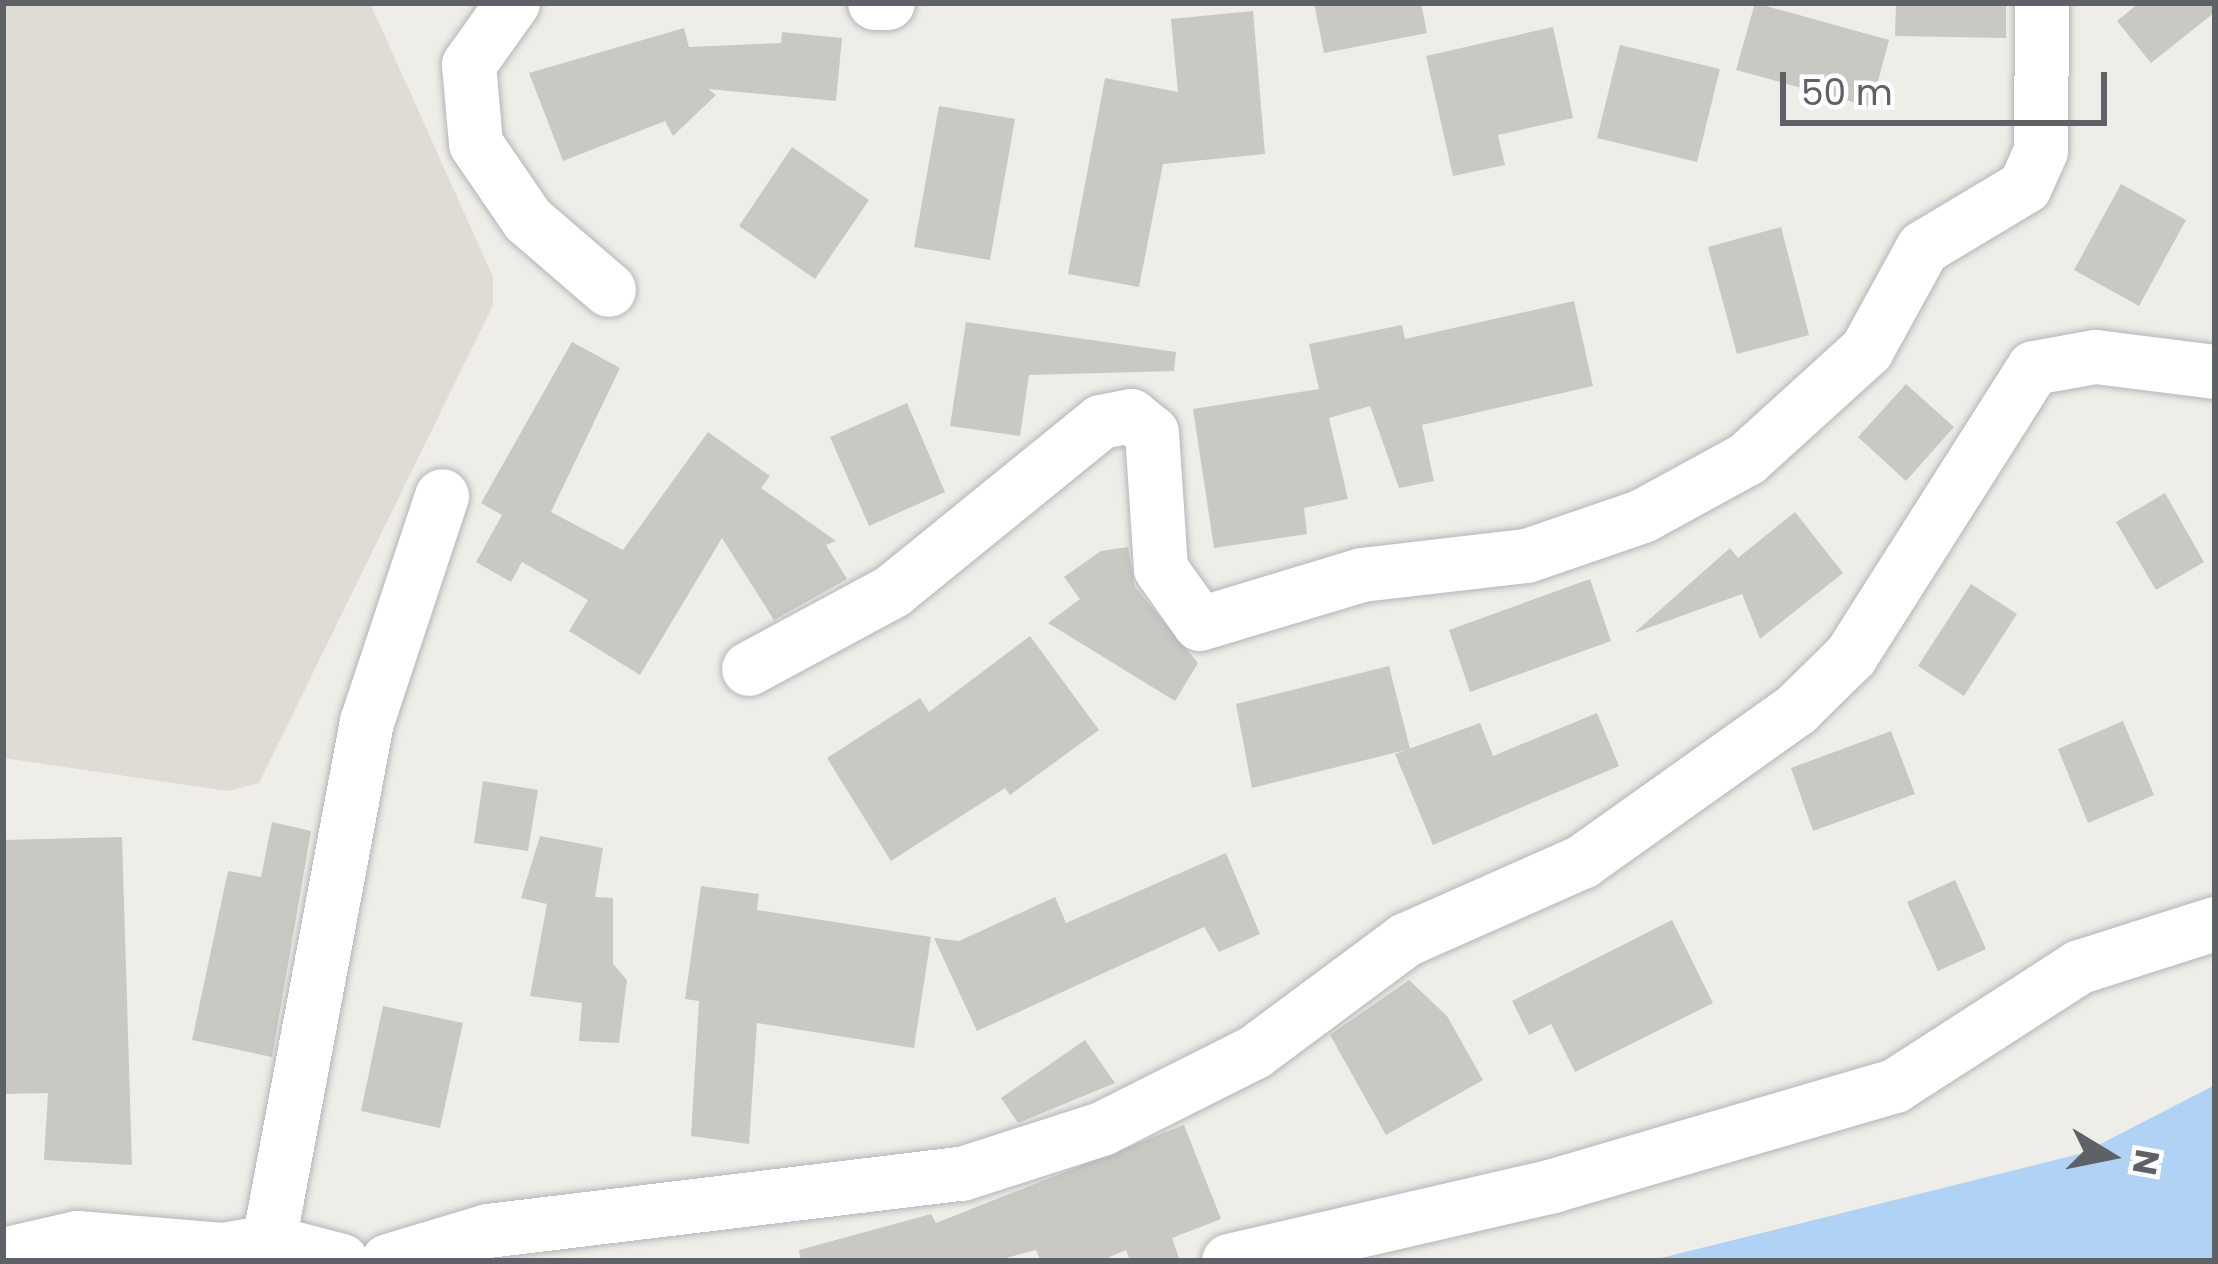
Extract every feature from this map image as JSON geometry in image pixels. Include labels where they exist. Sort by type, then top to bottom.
[{"type":"street","points":[[513,3],[469,65],[476,144],[527,220],[609,290]]},
{"type":"street","points":[[875,3],[888,3]]},
{"type":"street","points":[[749,669],[893,591],[1101,422],[1132,416],[1152,433],[1162,569],[1200,624],[1362,575],[1527,556],[1642,516],[1747,459],[1867,350],[1923,248],[2025,187],[2042,151],[2042,3]]},
{"type":"street","points":[[388,1261],[488,1231],[962,1174],[1102,1129],[1255,1052],[1406,940],[1582,862],[1797,709],[1851,656],[2034,368],[2096,357],[2215,372]]},
{"type":"street","points":[[269,1242],[367,722],[442,496]]},
{"type":"street","points":[[1229,1261],[1553,1186],[1894,1087],[2080,967],[2215,924]]},
{"type":"street","points":[[3,1255],[77,1238],[223,1250],[269,1242],[342,1261]]},
{"type":"shaded area","points":[[3,3],[370,3],[493,277],[493,305],[259,783],[228,791],[3,758]]},
{"type":"water","points":[[2215,1085],[2215,1261],[1649,1261],[2083,1153]]},
{"type":"building","points":[[1314,3],[1421,3],[1427,33],[1324,53]]},
{"type":"building","points":[[1755,3],[1889,40],[1871,107],[1736,70]]},
{"type":"building","points":[[1896,3],[2006,3],[2006,38],[1895,36]]},
{"type":"building","points":[[2139,3],[2215,3],[2215,12],[2151,63],[2117,21]]},
{"type":"building","points":[[1253,11],[1265,154],[1163,164],[1139,287],[1068,274],[1105,78],[1178,92],[1171,19]]},
{"type":"building","points":[[1553,27],[1573,118],[1498,135],[1505,165],[1453,176],[1426,56]]},
{"type":"building","points":[[684,28],[689,47],[781,43],[782,32],[842,38],[836,101],[708,89],[716,95],[673,136],[665,121],[563,161],[529,73]]},
{"type":"building","points":[[1620,45],[1720,69],[1697,162],[1597,138]]},
{"type":"building","points":[[939,106],[1015,119],[990,260],[914,247]]},
{"type":"building","points":[[792,147],[869,200],[815,279],[739,226]]},
{"type":"building","points":[[2121,184],[2186,220],[2139,306],[2074,270]]},
{"type":"building","points":[[1781,227],[1809,335],[1737,354],[1708,247]]},
{"type":"building","points":[[1574,301],[1593,386],[1422,425],[1434,481],[1399,488],[1370,406],[1329,418],[1348,499],[1304,508],[1307,534],[1214,548],[1193,409],[1319,389],[1309,344],[1402,325],[1405,339]]},
{"type":"building","points":[[966,322],[1176,352],[1174,371],[1029,375],[1020,436],[950,426]]},
{"type":"building","points":[[572,342],[620,368],[551,512],[623,550],[708,432],[770,476],[761,488],[836,541],[826,545],[847,579],[774,620],[722,538],[640,675],[569,631],[588,600],[522,562],[511,582],[476,562],[502,515],[481,503]]},
{"type":"building","points":[[1906,384],[1954,427],[1906,481],[1858,437]]},
{"type":"building","points":[[907,403],[945,492],[869,526],[830,437]]},
{"type":"building","points":[[2165,493],[2204,562],[2156,590],[2116,522]]},
{"type":"building","points":[[1795,512],[1843,573],[1760,639],[1742,594],[1634,633],[1730,548],[1738,558]]},
{"type":"building","points":[[1128,547],[1135,587],[1198,663],[1175,701],[1048,623],[1080,599],[1064,577],[1101,551]]},
{"type":"building","points":[[1590,579],[1611,641],[1470,692],[1449,630]]},
{"type":"building","points":[[1971,584],[2017,614],[1964,696],[1918,666]]},
{"type":"building","points":[[1030,636],[1099,730],[1010,795],[1005,788],[891,861],[827,758],[920,698],[929,712]]},
{"type":"building","points":[[1389,666],[1410,749],[1252,788],[1236,704]]},
{"type":"building","points":[[1597,713],[1619,766],[1433,845],[1395,754],[1480,723],[1493,756]]},
{"type":"building","points":[[2123,721],[2154,795],[2088,823],[2058,749]]},
{"type":"building","points":[[1891,731],[1915,794],[1813,831],[1791,768]]},
{"type":"building","points":[[483,781],[538,790],[528,851],[474,843]]},
{"type":"building","points":[[272,822],[311,831],[272,1057],[192,1040],[228,871],[261,877]]},
{"type":"building","points":[[540,836],[603,848],[595,897],[613,898],[613,964],[627,980],[619,1043],[579,1041],[582,1003],[530,996],[547,904],[521,898]]},
{"type":"building","points":[[122,837],[132,1165],[44,1160],[48,1093],[3,1094],[3,840]]},
{"type":"building","points":[[1226,853],[1260,934],[1219,952],[1204,927],[977,1031],[934,938],[959,941],[1055,897],[1066,923]]},
{"type":"building","points":[[1955,880],[1986,949],[1938,971],[1907,902]]},
{"type":"building","points":[[701,886],[759,894],[757,910],[931,937],[914,1048],[757,1023],[749,1144],[691,1136],[699,1001],[685,999]]},
{"type":"building","points":[[1672,920],[1713,1003],[1575,1072],[1551,1024],[1529,1035],[1512,1001]]},
{"type":"building","points":[[1409,980],[1447,1016],[1483,1080],[1386,1135],[1330,1035]]},
{"type":"building","points":[[383,1006],[463,1023],[440,1128],[361,1111]]},
{"type":"building","points":[[1085,1040],[1115,1083],[1018,1123],[1001,1098]]},
{"type":"building","points":[[1184,1125],[1221,1219],[1172,1238],[1180,1261],[1130,1261],[1126,1250],[1100,1261],[1041,1261],[1036,1250],[995,1261],[801,1261],[799,1250],[931,1214],[936,1223]]}]
